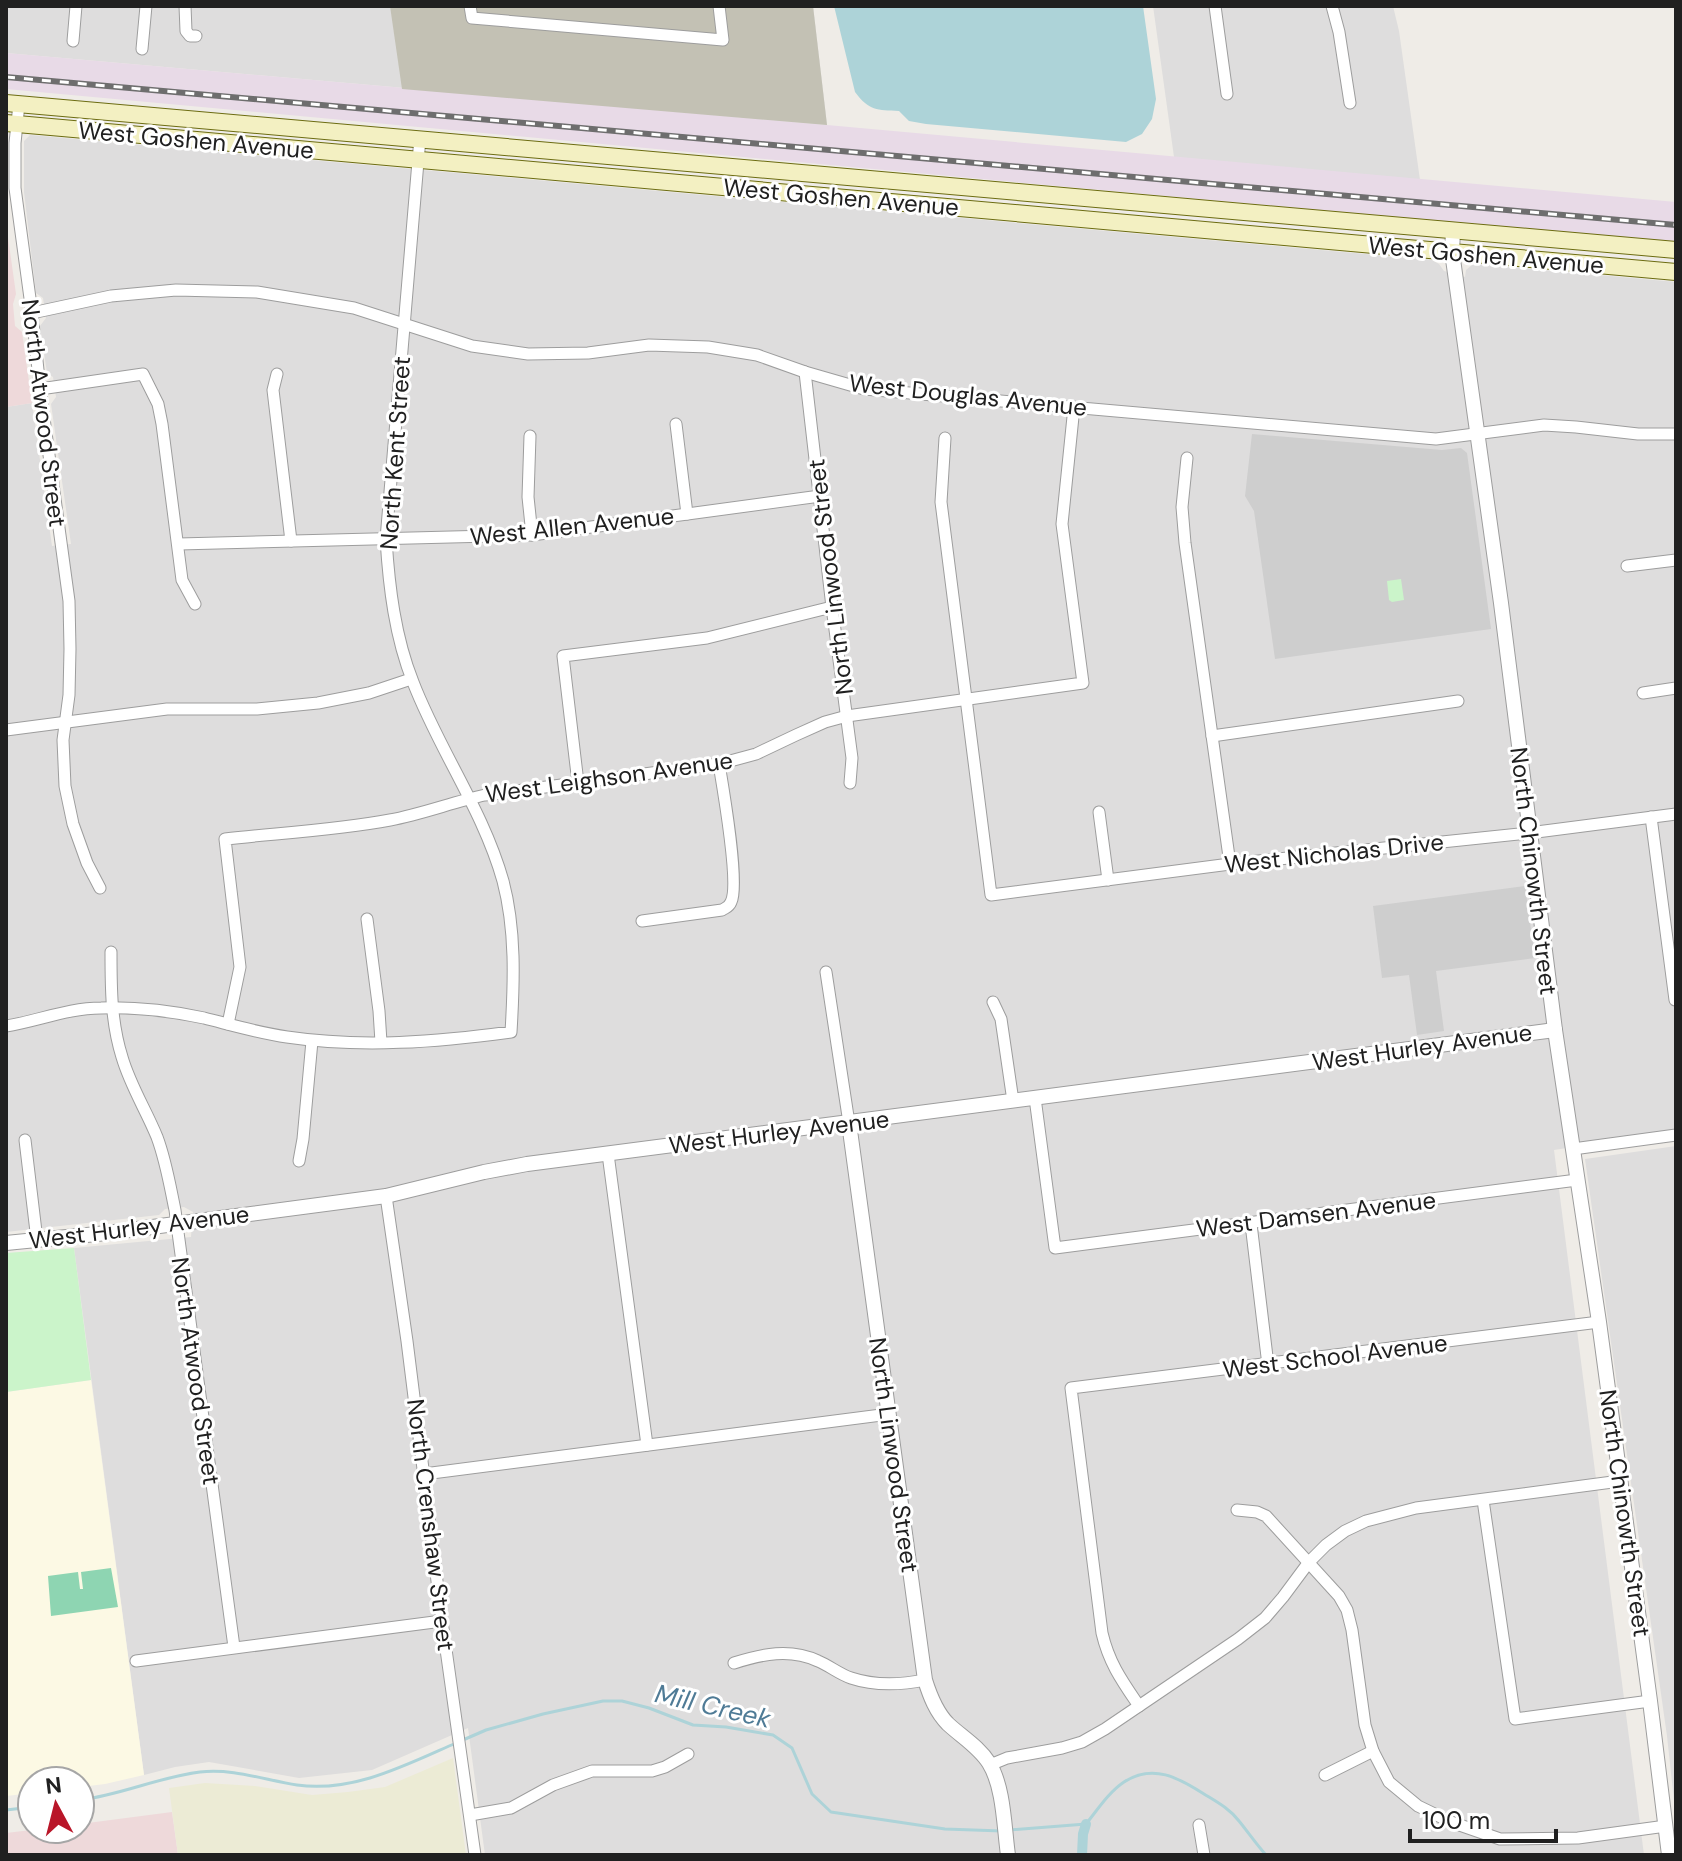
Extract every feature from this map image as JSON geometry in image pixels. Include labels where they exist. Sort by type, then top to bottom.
[{"type":"main road","name":"West Goshen Avenue","points":[[13,103],[1676,250]]},
{"type":"main road","name":"West Goshen Avenue","points":[[12,123],[1676,272]]},
{"type":"main road","points":[[977,209],[989,201],[1008,199],[1089,205],[1099,199]]},
{"type":"street","points":[[73,41],[76,6]]},
{"type":"street","points":[[142,49],[146,6]]},
{"type":"street","points":[[185,6],[186,31],[190,36],[196,36]]},
{"type":"street","points":[[471,12],[723,40],[719,6]]},
{"type":"street","points":[[1215,6],[1227,94]]},
{"type":"street","points":[[1332,6],[1350,103]]},
{"type":"street","name":"North Atwood Street","points":[[13,103],[15,188],[69,601],[69,695],[64,723],[63,763],[65,786],[87,863],[100,888]]},
{"type":"street","name":"North Kent Street","points":[[381,1042],[441,1041],[511,1032],[513,960],[503,881],[477,812],[411,679],[389,581],[386,539],[420,138]]},
{"type":"street","name":"North Chinowth Street","points":[[1453,231],[1452,252],[1555,1030],[1587,1233],[1669,1855]]},
{"type":"street","name":"West Douglas Avenue","points":[[32,313],[111,296],[176,290],[257,292],[354,308],[472,346],[528,354],[588,353],[649,345],[708,347],[757,355],[864,389],[1436,439],[1544,425],[1638,434],[1676,434]]},
{"type":"street","name":"North Linwood Street","points":[[805,372],[852,758],[850,783]]},
{"type":"street","points":[[40,389],[143,374],[158,404],[182,580],[195,604]]},
{"type":"street","points":[[277,374],[273,390],[291,541]]},
{"type":"street","name":"West Leighson Avenue","points":[[228,1024],[240,967],[225,839],[387,820],[470,798],[719,764],[756,754],[825,722],[847,716],[1083,683],[1062,524],[1074,407]]},
{"type":"street","points":[[676,424],[687,514]]},
{"type":"street","points":[[530,436],[528,497],[532,535]]},
{"type":"street","points":[[945,438],[941,502],[966,700]]},
{"type":"street","points":[[1187,458],[1182,507],[1230,864]]},
{"type":"street","name":"West Allen Avenue","points":[[179,544],[532,535],[820,496]]},
{"type":"street","points":[[1627,566],[1676,560]]},
{"type":"street","points":[[578,783],[563,656],[707,638],[832,607]]},
{"type":"street","points":[[6,730],[167,709],[257,709],[318,703],[369,693],[411,679]]},
{"type":"street","points":[[1643,693],[1676,688]]},
{"type":"street","name":"West Nicholas Drive","points":[[966,700],[991,895],[1230,864],[1529,833],[1676,814]]},
{"type":"street","points":[[1212,736],[1458,701]]},
{"type":"street","points":[[642,921],[722,910],[733,899],[732,859],[719,764]]},
{"type":"street","points":[[1099,812],[1108,880]]},
{"type":"street","points":[[1651,817],[1675,1000]]},
{"type":"street","points":[[6,1026],[58,1013],[112,1008],[173,1013],[312,1041],[381,1042],[367,919]]},
{"type":"street","name":"North Atwood Street","points":[[111,952],[112,1008],[124,1065],[165,1163],[177,1224],[234,1647]]},
{"type":"street","points":[[826,972],[849,1123]]},
{"type":"street","points":[[993,1002],[1001,1019],[1013,1101]]},
{"type":"street","name":"West Hurley Avenue","points":[[6,1243],[386,1196],[527,1164],[1555,1030]]},
{"type":"street","points":[[299,1161],[312,1041]]},
{"type":"street","name":"West Damsen Avenue","points":[[1035,1098],[1055,1248],[1577,1180]]},
{"type":"street","name":"North Linwood Street","points":[[849,1123],[925,1680],[936,1709],[946,1722],[981,1751],[990,1765]]},
{"type":"street","points":[[1573,1149],[1676,1135]]},
{"type":"street","points":[[25,1140],[37,1240]]},
{"type":"street","points":[[608,1154],[647,1445]]},
{"type":"street","name":"North Crenshaw Street","points":[[386,1196],[475,1855]]},
{"type":"street","points":[[1251,1224],[1268,1365]]},
{"type":"street","name":"West School Avenue","points":[[1139,1706],[1115,1671],[1102,1633],[1071,1388],[1599,1322]]},
{"type":"street","points":[[424,1474],[889,1414]]},
{"type":"street","points":[[1007,1849],[996,1778],[990,1765],[1007,1758],[1082,1742],[1105,1729],[1265,1618],[1309,1562],[1345,1531],[1366,1521],[1416,1508],[1620,1481]]},
{"type":"street","points":[[1483,1500],[1515,1719],[1650,1701]]},
{"type":"street","points":[[1237,1510],[1266,1516],[1339,1596],[1347,1610],[1352,1630],[1365,1725],[1373,1751],[1389,1782],[1418,1806],[1451,1822],[1500,1839],[1578,1838],[1666,1826]]},
{"type":"street","points":[[136,1661],[442,1621]]},
{"type":"street","points":[[734,1663],[766,1654],[785,1653],[819,1661],[835,1671],[874,1683],[925,1680]]},
{"type":"street","points":[[1325,1775],[1373,1751]]},
{"type":"street","points":[[470,1815],[511,1808],[553,1785],[592,1771],[652,1771],[688,1754]]},
{"type":"street","points":[[1199,1825],[1204,1855]]},
{"type":"shaded area","points":[[6,6],[813,6],[827,125],[6,53]]},
{"type":"shaded area","points":[[390,6],[813,6],[827,125],[402,89]]},
{"type":"shaded area","points":[[1153,6],[1393,6],[1420,180],[1174,157]]},
{"type":"shaded area","points":[[6,53],[1676,202],[1676,243],[6,89]]},
{"type":"shaded area","points":[[30,135],[1432,260],[1444,271],[1465,277],[1466,270],[1478,264],[1676,282],[1676,1131],[1554,1150],[1644,1855],[485,1855],[468,1728],[372,1770],[299,1778],[209,1762],[144,1775],[74,1248],[191,1237],[193,1212],[184,1207],[165,1209],[159,1215],[6,1232],[6,407],[32,403],[52,546],[71,544],[51,404],[56,397],[53,377],[47,373],[40,326],[46,318],[43,298],[36,293],[24,192],[24,141]]},
{"type":"shaded area","points":[[6,223],[16,294],[13,304],[15,326],[22,332],[32,403],[6,407]]},
{"type":"shaded area","points":[[1252,434],[1442,450],[1461,448],[1467,453],[1491,629],[1275,659],[1254,511],[1245,496]]},
{"type":"shaded area","points":[[1525,886],[1535,958],[1436,971],[1444,1031],[1417,1035],[1409,975],[1382,978],[1373,906]]},
{"type":"shaded area","points":[[1676,1146],[1676,1819],[1667,1736],[1585,1159]]},
{"type":"shaded area","points":[[91,1380],[144,1775],[96,1785],[96,1765],[16,1765],[16,1795],[6,1796],[6,1392]]},
{"type":"shaded area","points":[[172,1812],[178,1855],[6,1855],[6,1833],[16,1832],[16,1845],[96,1845],[96,1822]]},
{"type":"green space","points":[[1401,579],[1404,600],[1392,602],[1389,600],[1387,581]]},
{"type":"green space","points":[[74,1248],[91,1380],[6,1392],[6,1253]]},
{"type":"green space","points":[[111,1568],[118,1607],[51,1616],[48,1576],[78,1572],[80,1589],[83,1589],[81,1572]]},
{"type":"green space","points":[[453,1758],[466,1855],[178,1855],[169,1788],[205,1783],[255,1786],[312,1795],[348,1792],[385,1787]]},
{"type":"water","points":[[834,6],[1143,6],[1156,99],[1152,119],[1142,134],[1126,142],[909,121],[899,111],[869,106],[855,92]]},
{"type":"waterway","name":"Mill Creek","points":[[463,1740],[486,1730],[543,1714],[603,1701],[622,1701],[693,1725],[773,1735],[792,1748],[812,1794],[831,1812],[945,1829],[1002,1831]]},
{"type":"waterway","name":"Mill Creek","points":[[96,1797],[185,1774],[212,1771],[297,1785],[338,1785],[379,1775],[456,1743]]},
{"type":"waterway","name":"Mill Creek","points":[[1010,1830],[1086,1824],[1124,1782],[1135,1776],[1155,1773],[1175,1778],[1223,1806],[1266,1855]]},
{"type":"waterway","name":"Mill Creek","points":[[6,1810],[16,1809]]},
{"type":"waterway","points":[[1082,1855],[1086,1824]]},
{"type":"railway","points":[[6,77],[1676,225]]}]
